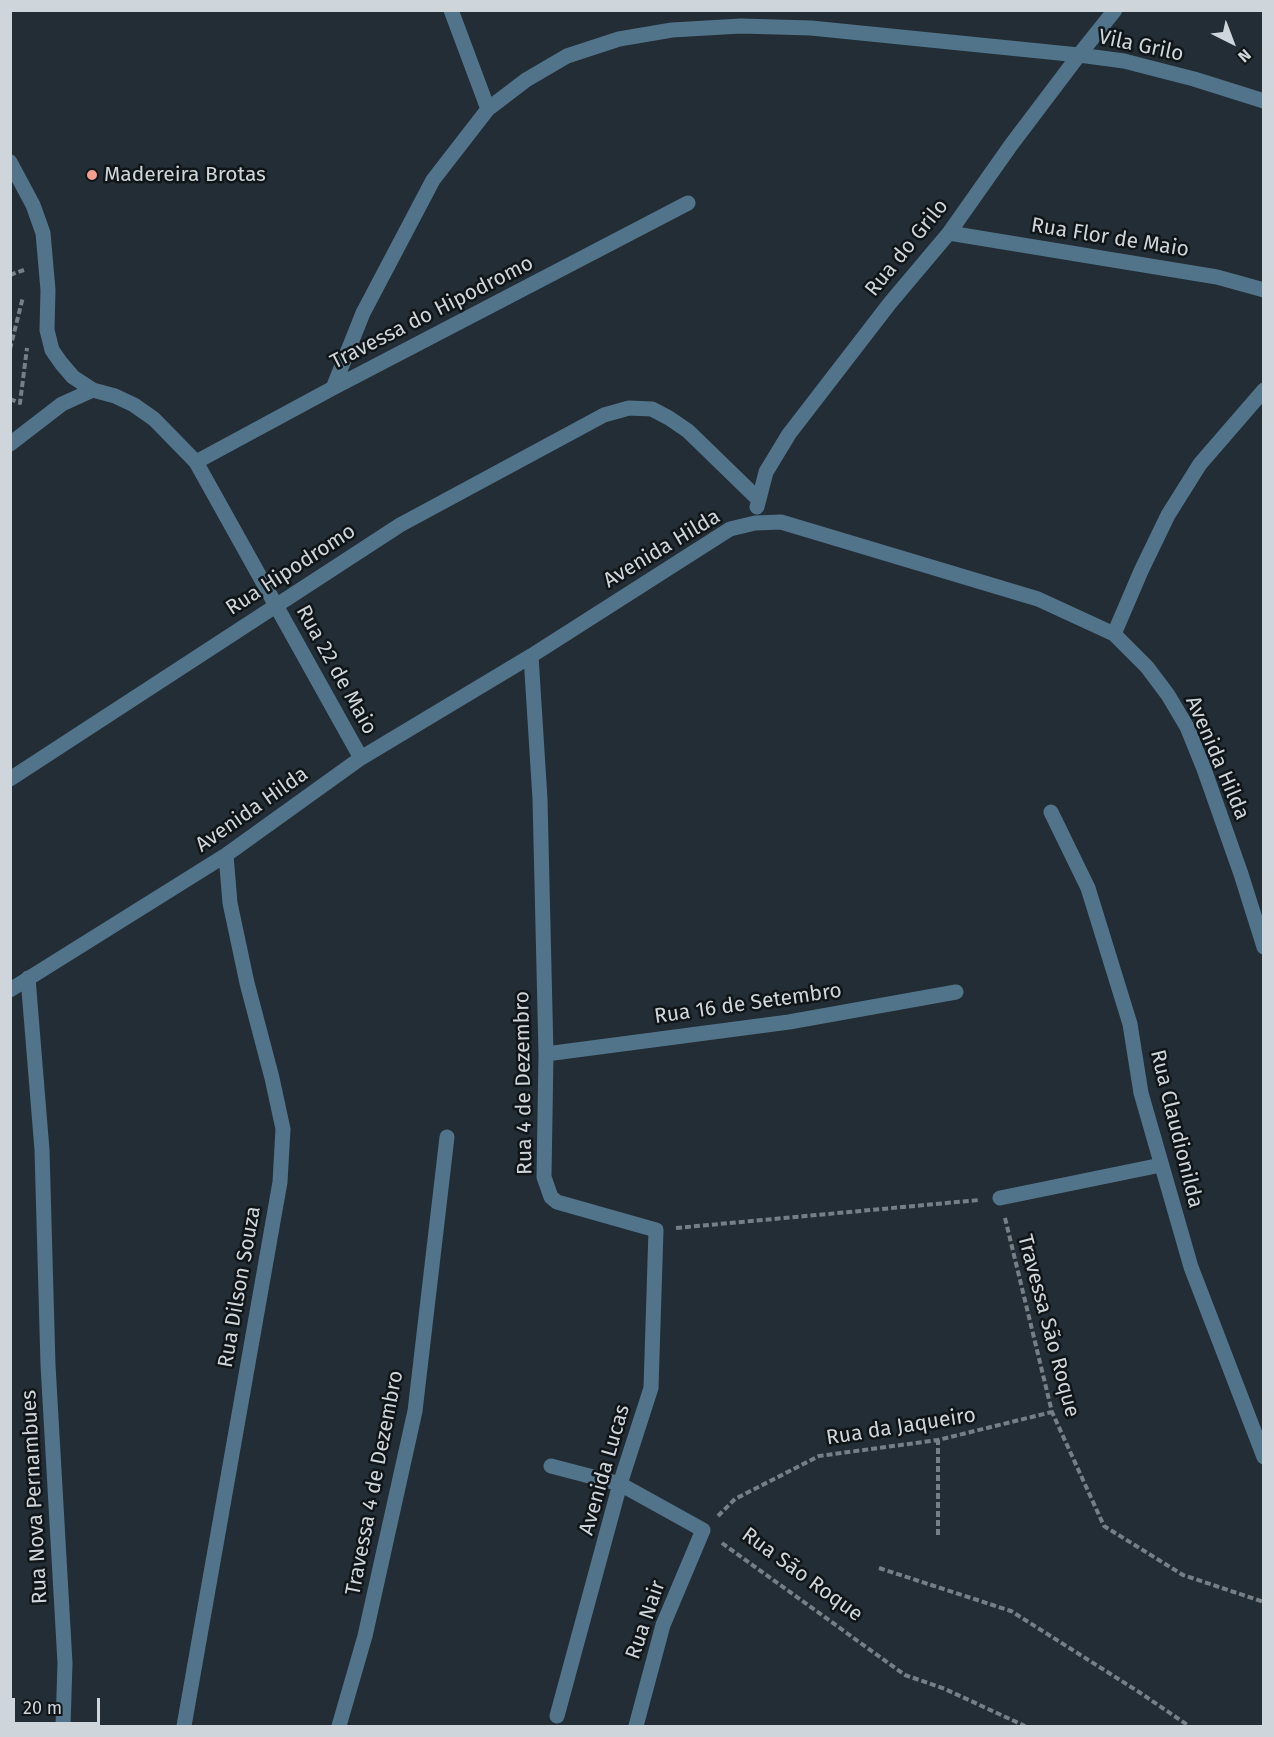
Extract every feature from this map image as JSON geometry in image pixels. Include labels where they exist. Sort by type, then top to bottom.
[{"type":"street","points":[[450,10],[488,109]]},
{"type":"street","name":"Rua do Grilo","points":[[755,523],[758,499],[766,472],[789,434],[890,303],[949,233],[1011,145],[1115,10]]},
{"type":"street","name":"Vila Grilo","points":[[333,388],[363,313],[432,180],[488,109],[526,80],[567,56],[619,39],[740,18],[811,28],[1124,61],[1263,100]]},
{"type":"street","name":"Rua 22 de Maio","points":[[10,162],[33,205],[43,233],[47,271],[47,330],[52,350],[73,377],[93,390],[115,396],[134,405],[154,419],[196,462],[361,758]]},
{"type":"street","name":"Travessa do Hipodromo","points":[[196,462],[688,203]]},
{"type":"street","name":"Rua Flor de Maio","points":[[949,233],[1217,277],[1263,290]]},
{"type":"street","points":[[10,444],[62,404],[93,390]]},
{"type":"street","points":[[1114,634],[1168,515],[1200,464],[1263,390]]},
{"type":"street","name":"Rua Hipodromo","points":[[10,779],[399,525],[604,414],[629,408],[652,408],[669,417],[688,431],[758,499]]},
{"type":"street","name":"Avenida Hilda","points":[[10,990],[226,855],[361,758],[531,656],[730,529],[755,523],[781,522],[1038,599],[1114,634],[1147,667],[1168,695],[1186,727],[1219,811],[1263,947]]},
{"type":"street","name":"Rua 4 de Dezembro","points":[[531,656],[540,799],[546,1054],[544,1177],[551,1197],[557,1202],[656,1230]]},
{"type":"street","name":"Rua Claudionilda","points":[[1052,812],[1088,888],[1130,1024],[1141,1093],[1191,1267],[1263,1456]]},
{"type":"street","name":"Rua Dilson Souza","points":[[184,1726],[280,1182],[283,1129],[273,1078],[246,983],[230,903],[226,855]]},
{"type":"street","name":"Rua Nova Pernambues","points":[[28,978],[42,1150],[48,1365],[65,1663],[63,1726]]},
{"type":"street","name":"Rua 16 de Setembro","points":[[546,1054],[789,1022],[956,992]]},
{"type":"street","name":"Travessa 4 de Dezembro","points":[[339,1726],[365,1636],[415,1411],[447,1137]]},
{"type":"street","points":[[1000,1198],[1161,1165]]},
{"type":"street","name":"Avenida Lucas","points":[[557,1716],[620,1484],[651,1388],[656,1230]]},
{"type":"street","points":[[551,1466],[620,1484],[703,1530]]},
{"type":"street","name":"Rua Nair","points":[[636,1726],[663,1625],[703,1530]]},
{"type":"path","points":[[10,275],[30,267],[28,278]]},
{"type":"path","points":[[10,349],[26,288]]},
{"type":"path","points":[[10,399],[20,403],[27,343]]},
{"type":"path","points":[[656,1230],[1000,1198]]},
{"type":"path","name":"Travessa São Roque","points":[[1000,1198],[1052,1412],[1104,1526],[1183,1575],[1263,1602]]},
{"type":"path","name":"Rua da Jaqueiro","points":[[703,1530],[735,1499],[819,1456],[939,1440],[1052,1412]]},
{"type":"path","points":[[938,1535],[939,1440]]},
{"type":"path","name":"Rua São Roque","points":[[703,1530],[905,1675],[945,1689],[1025,1726]]},
{"type":"path","points":[[879,1568],[1011,1611],[1189,1726]]},
{"type":"place","name":"Madereira Brotas","points":[[92,175]]}]
